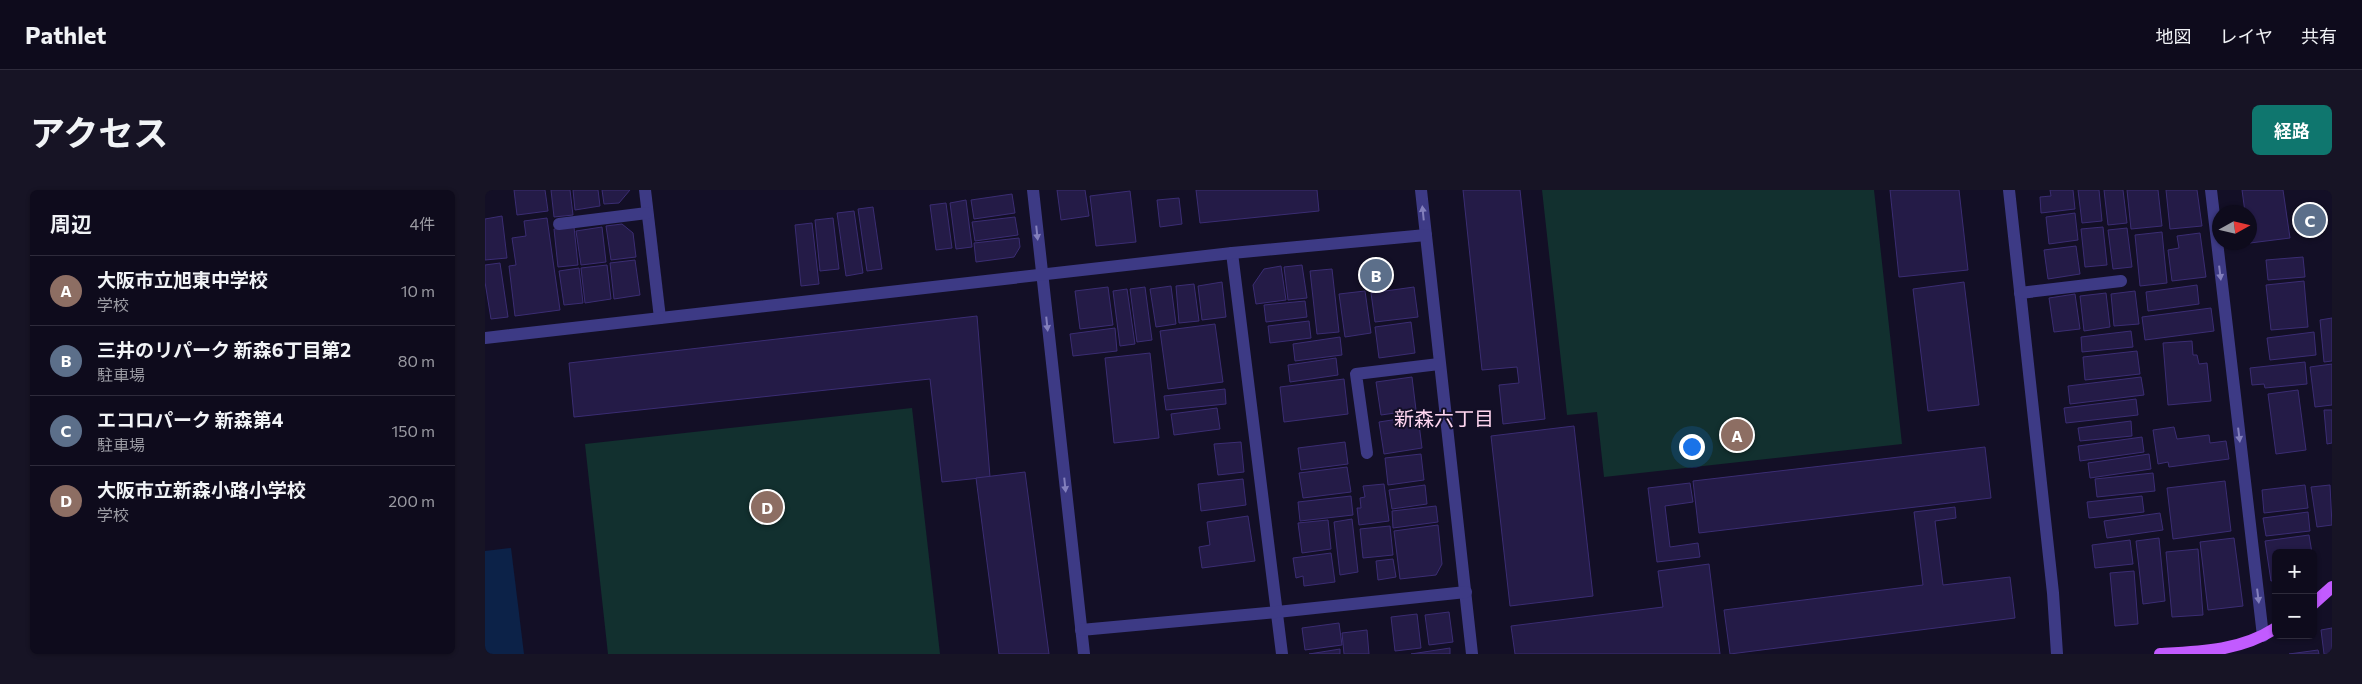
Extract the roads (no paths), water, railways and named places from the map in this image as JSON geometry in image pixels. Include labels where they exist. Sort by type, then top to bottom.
[{"type":"main road","points":[[2317,601],[2332,588]]},
{"type":"main road","points":[[2161,654],[2219,650],[2237,646],[2272,630]]},
{"type":"street","points":[[645,190],[660,318]]},
{"type":"street","points":[[1033,190],[1083,654]]},
{"type":"street","points":[[1421,190],[1472,654]]},
{"type":"street","points":[[2009,190],[2054,601],[2057,654]]},
{"type":"street","points":[[2211,190],[2263,636]]},
{"type":"street","points":[[559,224],[647,213]]},
{"type":"street","points":[[485,338],[1232,253],[1426,235]]},
{"type":"street","points":[[1232,253],[1282,654]]},
{"type":"street","points":[[2020,292],[2121,281]]},
{"type":"street","points":[[1367,453],[1356,374],[1439,364]]},
{"type":"street","points":[[1081,630],[1465,592]]},
{"type":"water","points":[[511,548],[524,654],[485,654],[485,551]]},
{"type":"place","name":"エコロパーク 新森第4","points":[[2310,220]]},
{"type":"place","name":"三井のリパーク 新森6丁目第2","points":[[1376,275]]},
{"type":"place","name":"大阪市立旭東中学校","points":[[1737,435]]},
{"type":"place","name":"大阪市立新森小路小学校","points":[[767,507]]},
{"type":"district","name":"新森六丁目","points":[[1444,418]]}]
